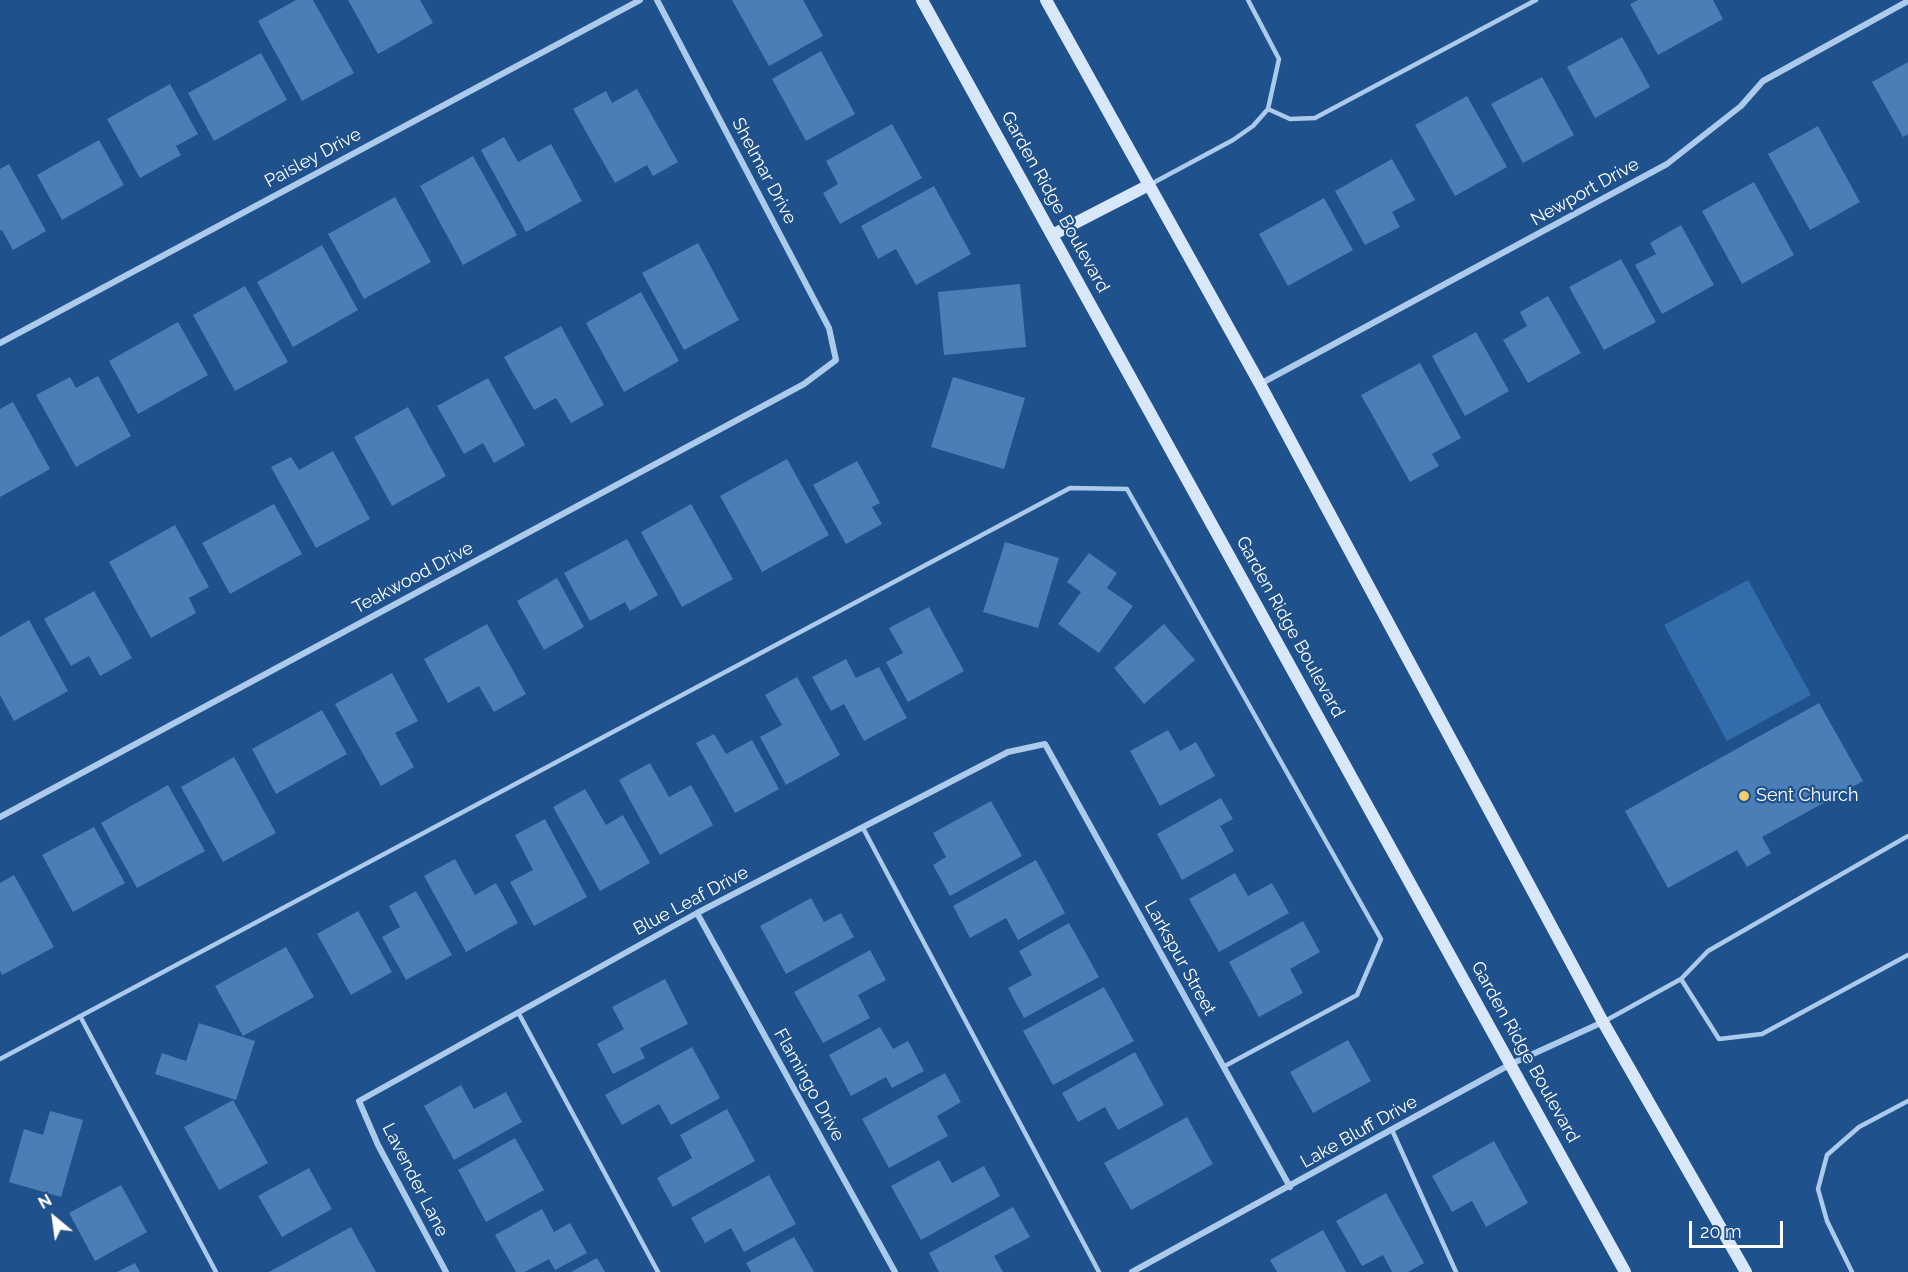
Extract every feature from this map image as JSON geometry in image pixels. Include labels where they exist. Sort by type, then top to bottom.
[{"type":"main road","name":"Garden Ridge Boulevard","points":[[922,0],[1625,1272]]},
{"type":"main road","points":[[1046,0],[1260,384],[1602,1022],[1746,1272]]},
{"type":"main road","points":[[1052,235],[1149,185]]},
{"type":"street","name":"Paisley Drive","points":[[0,343],[640,0]]},
{"type":"street","name":"Shelmar Drive","points":[[657,0],[829,328],[836,360]]},
{"type":"street","name":"Newport Drive","points":[[1260,384],[1667,164],[1741,106],[1763,81],[1908,1]]},
{"type":"street","name":"Teakwood Drive","points":[[0,817],[804,384],[836,360]]},
{"type":"street","name":"Blue Leaf Drive","points":[[359,1101],[697,913],[1008,752],[1045,744]]},
{"type":"street","name":"Larkspur Street","points":[[1045,744],[1290,1187]]},
{"type":"street","name":"Flamingo Drive","points":[[697,913],[895,1272]]},
{"type":"street","name":"Lake Bluff Drive","points":[[1132,1272],[1511,1064],[1602,1022]]},
{"type":"street","name":"Lavender Lane","points":[[359,1101],[378,1145],[446,1272]]},
{"type":"lane","points":[[1149,185],[1233,140],[1253,126],[1268,109],[1279,59],[1248,0]]},
{"type":"lane","points":[[1268,109],[1290,119],[1316,118],[1536,0]]},
{"type":"lane","points":[[0,1059],[1070,488],[1126,489],[1381,939],[1357,995],[1223,1067]]},
{"type":"lane","points":[[863,828],[1099,1272]]},
{"type":"lane","points":[[1602,1022],[1682,980],[1708,951],[1908,836]]},
{"type":"lane","points":[[1682,980],[1719,1039],[1762,1034],[1908,955]]},
{"type":"lane","points":[[518,1012],[658,1272]]},
{"type":"lane","points":[[80,1016],[216,1272]]},
{"type":"lane","points":[[1852,1272],[1827,1221],[1818,1189],[1827,1155],[1860,1127],[1908,1101]]},
{"type":"lane","points":[[1392,1130],[1456,1272]]},
{"type":"shaded area","points":[[1748,580],[1811,695],[1727,741],[1664,625]]},
{"type":"building","points":[[296,0],[313,0],[354,73],[302,101],[258,21]]},
{"type":"building","points":[[348,0],[420,0],[433,23],[378,54]]},
{"type":"building","points":[[732,0],[803,0],[823,36],[769,66]]},
{"type":"building","points":[[1638,0],[1713,0],[1723,19],[1658,55],[1630,4]]},
{"type":"building","points":[[1622,37],[1650,87],[1595,118],[1567,67]]},
{"type":"building","points":[[821,51],[855,114],[806,141],[772,79]]},
{"type":"building","points":[[261,53],[287,100],[214,141],[188,93]]},
{"type":"building","points":[[1908,62],[1908,134],[1903,137],[1872,82]]},
{"type":"building","points":[[1542,77],[1574,135],[1523,163],[1491,104]]},
{"type":"building","points":[[170,84],[198,134],[176,146],[181,155],[140,178],[107,119]]},
{"type":"building","points":[[637,89],[678,162],[653,176],[647,165],[615,183],[573,109],[606,91],[612,103]]},
{"type":"building","points":[[1467,96],[1507,167],[1455,196],[1415,125]]},
{"type":"building","points":[[892,124],[922,178],[840,224],[823,193],[838,184],[826,161]]},
{"type":"building","points":[[1818,126],[1860,202],[1810,230],[1768,154]]},
{"type":"building","points":[[504,137],[518,162],[551,144],[582,201],[526,232],[481,150]]},
{"type":"building","points":[[99,140],[124,185],[62,220],[37,175]]},
{"type":"building","points":[[473,156],[517,235],[463,265],[420,186]]},
{"type":"building","points":[[1392,159],[1415,200],[1392,212],[1400,227],[1365,245],[1335,191]]},
{"type":"building","points":[[9,164],[46,231],[13,250],[2,230],[0,231],[0,169]]},
{"type":"building","points":[[1754,182],[1794,255],[1742,284],[1702,211]]},
{"type":"building","points":[[934,186],[971,254],[916,285],[896,249],[878,259],[861,226]]},
{"type":"building","points":[[395,197],[431,262],[364,299],[328,234]]},
{"type":"building","points":[[1324,198],[1353,250],[1288,286],[1259,234]]},
{"type":"building","points":[[1681,225],[1714,285],[1662,314],[1635,265],[1656,254],[1650,243]]},
{"type":"building","points":[[698,243],[739,320],[684,350],[642,273]]},
{"type":"building","points":[[322,245],[358,310],[293,347],[257,282]]},
{"type":"building","points":[[1621,259],[1656,322],[1604,350],[1569,287]]},
{"type":"building","points":[[1020,284],[1026,347],[944,355],[938,292]]},
{"type":"building","points":[[245,286],[288,362],[235,391],[193,315]]},
{"type":"building","points":[[641,292],[679,361],[624,392],[586,323]]},
{"type":"building","points":[[1548,296],[1581,353],[1528,383],[1503,340],[1527,326],[1520,312]]},
{"type":"building","points":[[178,322],[208,375],[138,414],[109,361]]},
{"type":"building","points":[[561,326],[604,405],[571,423],[556,398],[534,410],[504,357]]},
{"type":"building","points":[[1476,332],[1509,391],[1465,416],[1432,356]]},
{"type":"building","points":[[1420,363],[1461,438],[1432,454],[1439,466],[1410,482],[1361,395]]},
{"type":"building","points":[[98,376],[131,436],[76,467],[36,395],[70,377],[76,388]]},
{"type":"building","points":[[953,377],[1025,398],[1004,469],[931,447]]},
{"type":"building","points":[[488,378],[525,445],[494,463],[483,443],[464,454],[437,406]]},
{"type":"building","points":[[13,402],[50,469],[0,497],[0,409]]},
{"type":"building","points":[[408,407],[446,476],[392,506],[354,437]]},
{"type":"building","points":[[333,451],[370,519],[316,548],[271,467],[291,457],[299,470]]},
{"type":"building","points":[[787,459],[829,535],[762,572],[720,496]]},
{"type":"building","points":[[857,461],[880,503],[872,507],[882,524],[846,544],[813,485]]},
{"type":"building","points":[[274,504],[302,554],[230,594],[202,543]]},
{"type":"building","points":[[691,504],[733,579],[682,607],[641,532]]},
{"type":"building","points":[[175,525],[209,587],[189,598],[196,613],[151,638],[109,562]]},
{"type":"building","points":[[627,539],[658,595],[630,611],[625,602],[590,621],[564,573]]},
{"type":"building","points":[[1005,542],[1059,558],[1038,628],[983,612]]},
{"type":"building","points":[[1089,553],[1117,573],[1107,588],[1133,606],[1099,653],[1058,624],[1081,592],[1067,582]]},
{"type":"building","points":[[557,578],[584,627],[544,650],[517,601]]},
{"type":"building","points":[[94,591],[132,658],[100,676],[89,656],[71,666],[44,619]]},
{"type":"building","points":[[929,607],[964,671],[908,702],[886,662],[903,653],[889,628]]},
{"type":"building","points":[[29,620],[68,691],[14,721],[0,695],[0,637]]},
{"type":"building","points":[[487,624],[526,694],[494,712],[479,686],[448,703],[424,659]]},
{"type":"building","points":[[1164,624],[1195,660],[1144,704],[1114,668]]},
{"type":"building","points":[[846,659],[856,678],[879,667],[907,718],[864,741],[844,704],[831,711],[812,677]]},
{"type":"building","points":[[392,673],[418,721],[395,733],[414,767],[381,786],[335,704]]},
{"type":"building","points":[[797,677],[840,755],[786,785],[760,737],[782,725],[765,695]]},
{"type":"building","name":"Sent Church","points":[[1819,703],[1863,781],[1762,837],[1771,853],[1747,867],[1737,850],[1668,888],[1625,811]]},
{"type":"building","points":[[322,710],[347,754],[276,794],[252,749]]},
{"type":"building","points":[[1168,730],[1180,751],[1196,742],[1215,776],[1160,806],[1130,751]]},
{"type":"building","points":[[714,734],[726,754],[752,740],[779,789],[735,813],[696,743]]},
{"type":"building","points":[[234,757],[276,833],[223,862],[181,787]]},
{"type":"building","points":[[650,763],[669,797],[691,785],[713,825],[660,855],[619,780]]},
{"type":"building","points":[[168,785],[205,851],[137,888],[101,823]]},
{"type":"building","points":[[585,789],[606,825],[623,815],[650,863],[600,891],[553,807]]},
{"type":"building","points":[[1221,798],[1233,819],[1220,826],[1234,851],[1182,880],[1157,834]]},
{"type":"building","points":[[991,801],[1022,856],[950,896],[933,865],[946,857],[933,833]]},
{"type":"building","points":[[545,819],[587,897],[534,926],[510,882],[533,870],[515,835]]},
{"type":"building","points":[[94,827],[125,883],[73,912],[42,855]]},
{"type":"building","points":[[455,859],[475,895],[496,883],[518,923],[466,952],[424,876]]},
{"type":"building","points":[[1036,860],[1065,913],[1018,940],[1006,918],[970,938],[953,906]]},
{"type":"building","points":[[1235,873],[1248,896],[1272,883],[1289,913],[1219,952],[1189,899]]},
{"type":"building","points":[[14,875],[54,947],[2,975],[0,971],[0,883]]},
{"type":"building","points":[[416,891],[452,955],[406,980],[382,937],[400,927],[389,906]]},
{"type":"building","points":[[811,898],[824,922],[841,913],[854,937],[786,974],[760,926]]},
{"type":"building","points":[[358,911],[392,972],[351,995],[317,934]]},
{"type":"building","points":[[1303,921],[1320,952],[1290,969],[1303,993],[1259,1017],[1229,962]]},
{"type":"building","points":[[1069,923],[1099,977],[1024,1018],[1008,988],[1032,975],[1019,951]]},
{"type":"building","points":[[286,947],[314,997],[243,1036],[215,986]]},
{"type":"building","points":[[870,950],[886,980],[858,995],[870,1018],[823,1043],[794,992]]},
{"type":"building","points":[[665,979],[688,1024],[640,1048],[645,1058],[613,1074],[597,1044],[624,1029],[612,1007]]},
{"type":"building","points":[[1104,987],[1134,1041],[1053,1085],[1023,1031]]},
{"type":"building","points":[[199,1023],[255,1041],[236,1100],[155,1074],[162,1053],[186,1061]]},
{"type":"building","points":[[880,1027],[893,1049],[908,1041],[924,1071],[892,1088],[886,1077],[851,1096],[829,1055]]},
{"type":"building","points":[[1348,1040],[1371,1081],[1313,1113],[1290,1072]]},
{"type":"building","points":[[692,1047],[720,1098],[671,1125],[659,1104],[622,1125],[605,1095]]},
{"type":"building","points":[[1135,1052],[1164,1105],[1118,1130],[1105,1107],[1078,1122],[1062,1093]]},
{"type":"building","points":[[945,1073],[961,1102],[937,1116],[948,1136],[889,1168],[862,1119]]},
{"type":"building","points":[[461,1085],[474,1109],[506,1092],[522,1122],[454,1160],[424,1106]]},
{"type":"building","points":[[233,1100],[268,1163],[219,1190],[184,1127]]},
{"type":"building","points":[[727,1109],[755,1161],[673,1207],[657,1178],[692,1158],[680,1135]]},
{"type":"building","points":[[50,1111],[83,1120],[61,1197],[9,1182],[24,1129],[43,1135]]},
{"type":"building","points":[[1187,1117],[1213,1164],[1131,1210],[1104,1163]]},
{"type":"building","points":[[515,1138],[544,1190],[486,1222],[458,1170]]},
{"type":"building","points":[[1494,1141],[1528,1203],[1486,1227],[1472,1201],[1452,1212],[1432,1176]]},
{"type":"building","points":[[939,1160],[952,1183],[984,1166],[1000,1196],[921,1240],[891,1186]]},
{"type":"building","points":[[309,1168],[332,1209],[282,1237],[258,1196]]},
{"type":"building","points":[[769,1175],[796,1224],[744,1252],[731,1228],[705,1243],[691,1218]]},
{"type":"building","points":[[121,1185],[147,1232],[95,1261],[69,1213]]},
{"type":"building","points":[[1386,1193],[1424,1263],[1408,1272],[1392,1272],[1383,1255],[1362,1266],[1336,1221]]},
{"type":"building","points":[[1013,1207],[1030,1237],[994,1256],[1003,1272],[939,1272],[929,1253]]},
{"type":"building","points":[[542,1209],[554,1232],[570,1223],[587,1253],[555,1270],[549,1259],[525,1272],[516,1272],[495,1235]]},
{"type":"building","points":[[351,1227],[376,1272],[269,1272]]},
{"type":"building","points":[[1323,1230],[1346,1272],[1277,1272],[1270,1260]]},
{"type":"building","points":[[794,1237],[814,1272],[751,1272],[746,1263]]},
{"type":"building","points":[[597,1258],[605,1272],[571,1272]]},
{"type":"building","points":[[135,1263],[140,1272],[117,1272]]},
{"type":"place","name":"Sent Church","points":[[1744,796]]}]
